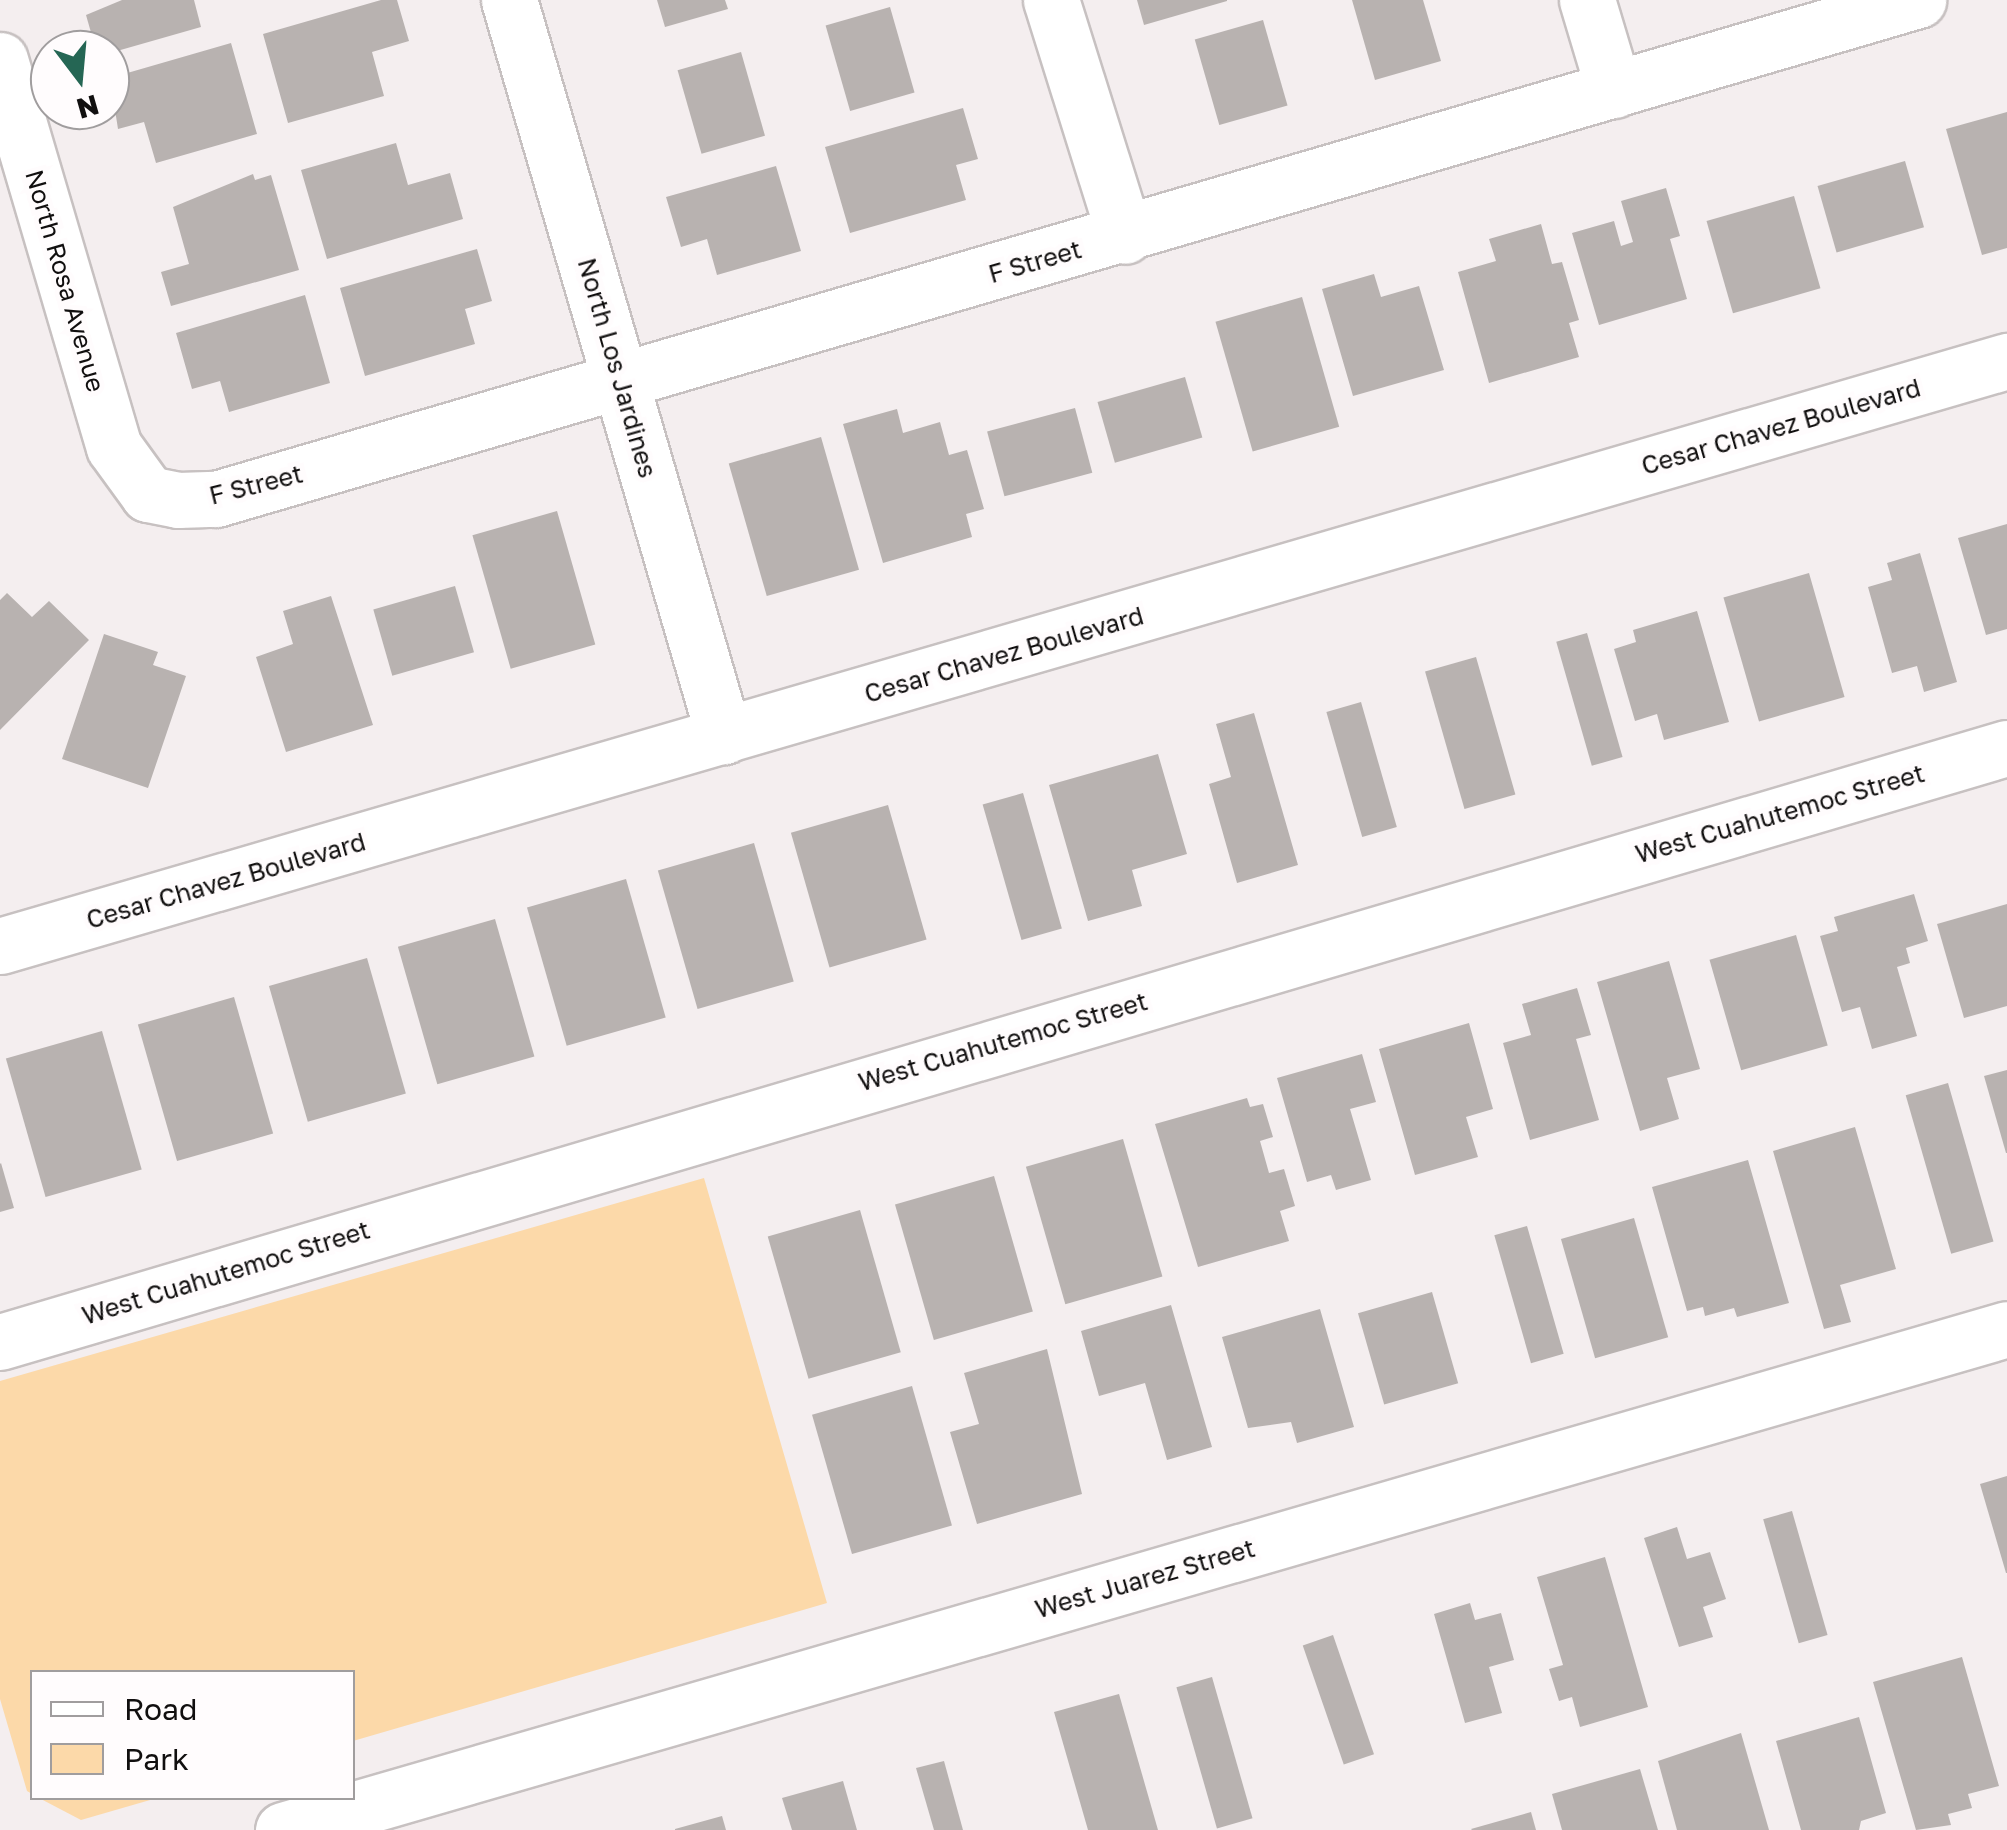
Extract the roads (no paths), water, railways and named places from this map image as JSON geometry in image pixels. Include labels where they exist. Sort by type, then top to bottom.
[{"type":"street","name":"North Los Jardines","points":[[509,0],[724,736]]},
{"type":"street","points":[[1051,0],[1124,236]]},
{"type":"street","points":[[1587,0],[1614,90]]},
{"type":"street","name":"F Street","points":[[148,494],[216,499],[1124,236],[1918,0]]},
{"type":"street","name":"North Rosa Avenue","points":[[0,60],[114,447],[148,494]]},
{"type":"street","name":"Cesar Chavez Boulevard","points":[[0,946],[2007,361]]},
{"type":"street","name":"West Cuahutemoc Street","points":[[0,1342],[2007,748]]},
{"type":"street","name":"West Juarez Street","points":[[284,1830],[2007,1328]]}]
